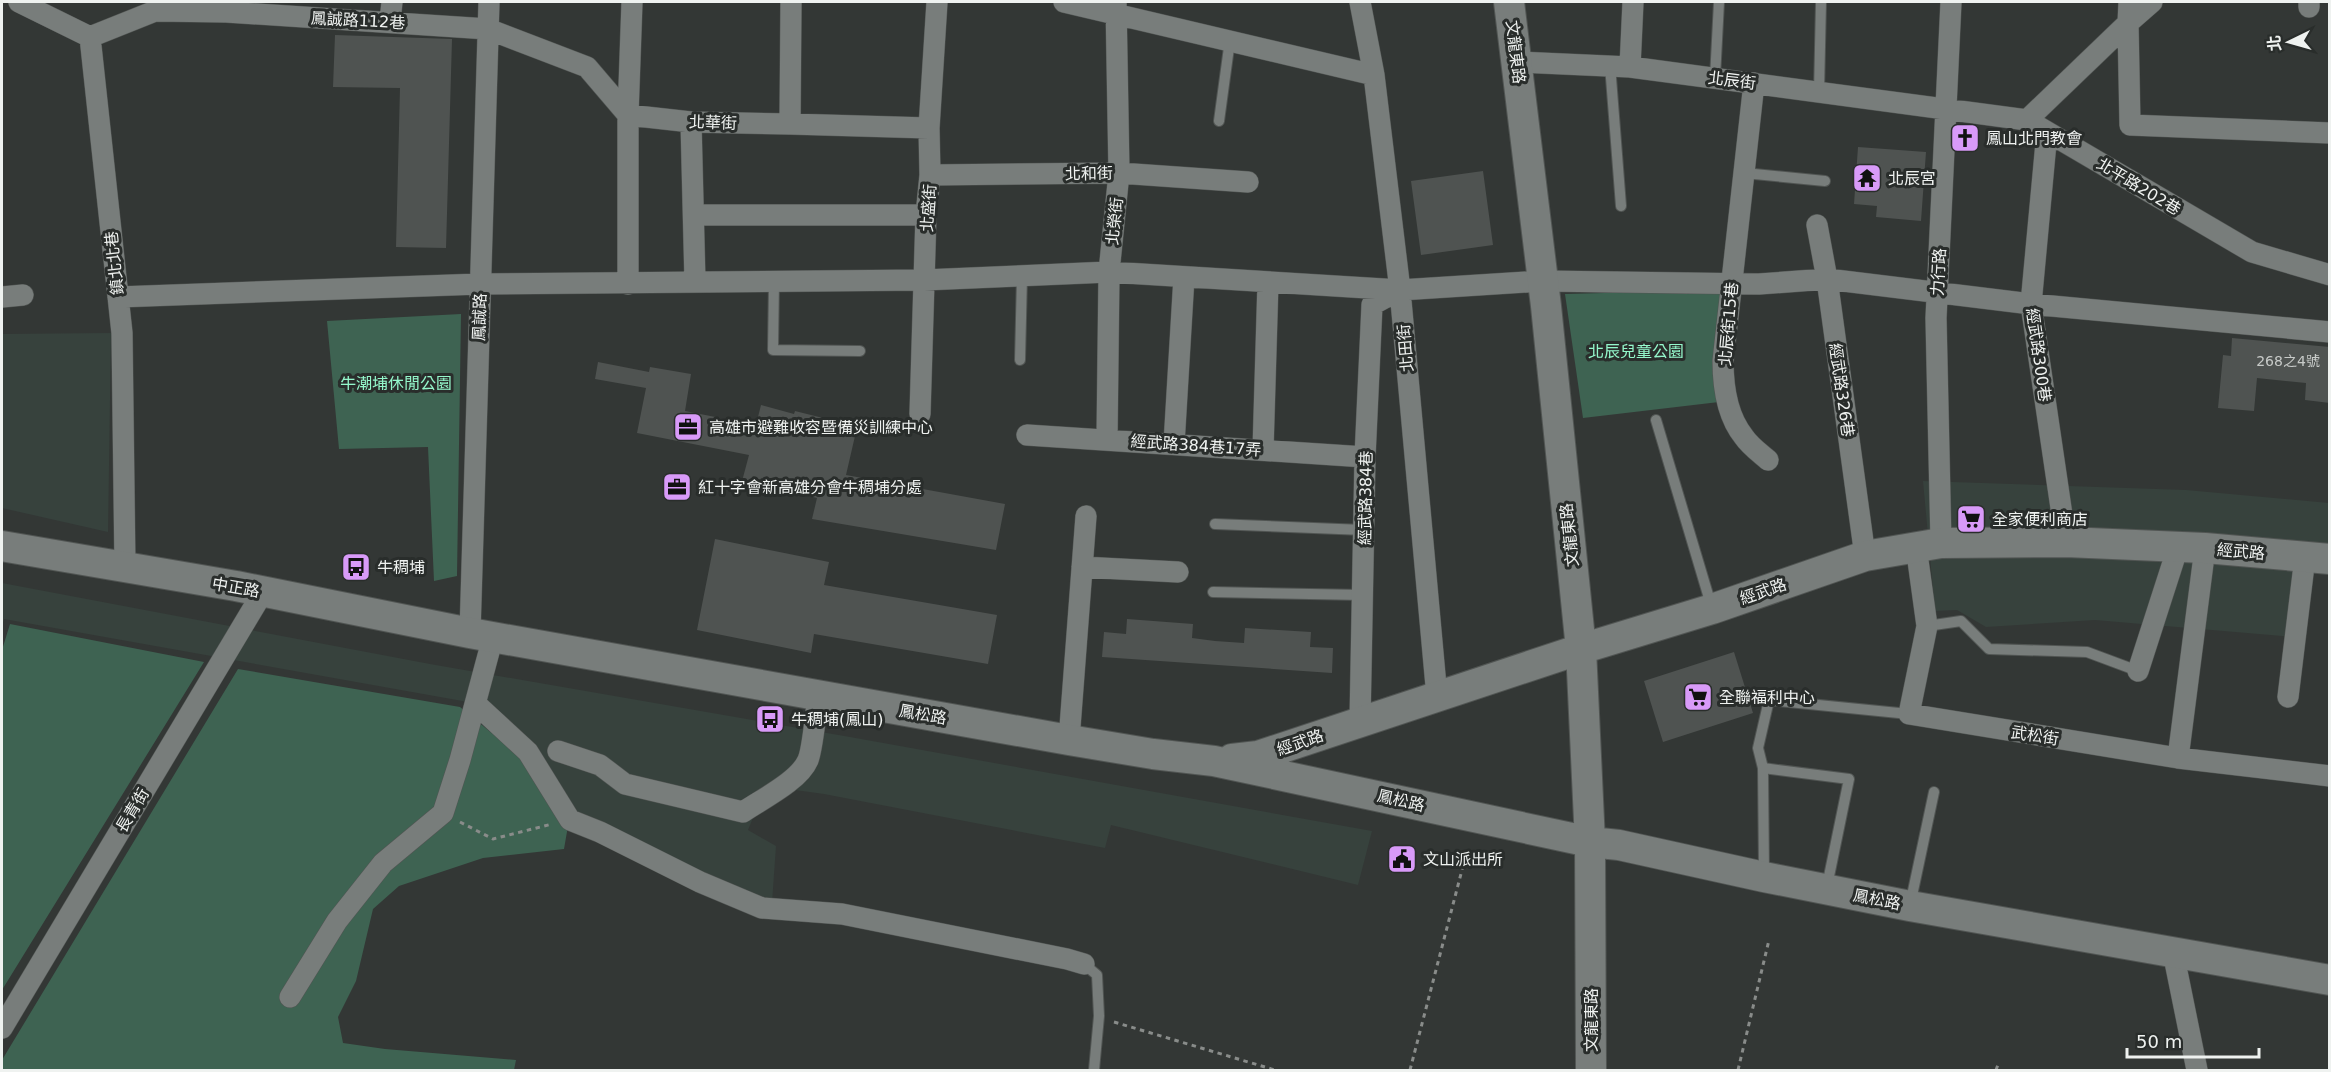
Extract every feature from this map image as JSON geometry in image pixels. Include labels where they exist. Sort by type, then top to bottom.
[{"type":"main road","name":"文龍東路","points":[[1509,2],[1543,281],[1581,649],[1590,842],[1591,1071]]},
{"type":"main road","name":"經武路","points":[[1214,760],[1258,756],[1581,649],[1712,609],[1865,556],[1929,545],[2066,542],[2192,547],[2317,558]]},
{"type":"main road","name":"中正路","points":[[2,546],[263,592],[482,635]]},
{"type":"main road","name":"鳳松路","points":[[482,635],[1069,740],[1153,754],[1214,760],[1590,842],[1619,845],[1826,890],[2330,980]]},
{"type":"street","points":[[19,2],[90,37]]},
{"type":"street","name":"鳳誠路","points":[[443,813],[476,704],[482,635],[480,284],[489,2]]},
{"type":"street","points":[[628,284],[628,115],[632,2]]},
{"type":"street","points":[[790,124],[791,2]]},
{"type":"street","name":"北盛街","points":[[920,414],[926,215],[930,175],[929,128],[937,2]]},
{"type":"street","points":[[1064,2],[1116,7],[1230,40],[1374,75]]},
{"type":"street","name":"北田街","points":[[1360,2],[1374,75],[1400,290],[1437,697]]},
{"type":"street","points":[[1620,66],[1633,2]]},
{"type":"street","name":"力行路","points":[[1929,545],[1937,293],[1951,2]]},
{"type":"street","points":[[2129,2],[2130,125],[2330,133]]},
{"type":"street","points":[[2027,120],[2151,2]]},
{"type":"street","name":"鳳誠路112巷","points":[[90,37],[155,11],[226,7],[391,11],[488,29],[587,67],[628,115]]},
{"type":"street","name":"北榮街","points":[[1107,440],[1109,272],[1119,173],[1116,7]]},
{"type":"street","name":"鎮北北巷","points":[[90,37],[122,333],[125,568]]},
{"type":"street","name":"北辰街","points":[[1517,62],[1620,66],[1946,109]]},
{"type":"street","name":"北辰街15巷","points":[[1754,83],[1723,361],[1723,382],[1730,411],[1743,437],[1768,460]]},
{"type":"street","name":"北平路202巷","points":[[1946,109],[2027,120],[2252,252],[2330,275]]},
{"type":"street","name":"北華街","points":[[628,115],[691,122],[929,128]]},
{"type":"street","points":[[691,122],[695,282]]},
{"type":"street","name":"經武路300巷","points":[[2047,132],[2031,304],[2066,542]]},
{"type":"street","name":"北和街","points":[[930,175],[1119,173],[1248,182]]},
{"type":"street","points":[[694,215],[926,215]]},
{"type":"street","name":"經武路326巷","points":[[1817,225],[1827,279],[1865,556]]},
{"type":"street","points":[[118,297],[480,284],[924,280],[1109,272],[1400,290],[1543,281],[1731,284],[1827,279],[2031,304],[2330,332]]},
{"type":"street","points":[[1174,444],[1184,277]]},
{"type":"street","points":[[1263,450],[1268,282]]},
{"type":"street","name":"經武路384巷","points":[[1360,722],[1365,456],[1372,305],[1400,290]]},
{"type":"street","points":[[2,297],[23,295]]},
{"type":"street","name":"經武路384巷17弄","points":[[1027,435],[1365,456]]},
{"type":"street","points":[[1069,740],[1086,516]]},
{"type":"street","points":[[1909,714],[1926,626],[1929,545]]},
{"type":"street","points":[[2138,671],[2192,547]]},
{"type":"street","points":[[2178,758],[2192,547]]},
{"type":"street","points":[[2288,697],[2317,558]]},
{"type":"street","points":[[1082,567],[1178,572]]},
{"type":"street","name":"長青街","points":[[2,1028],[263,592]]},
{"type":"street","points":[[558,752],[600,765],[625,784],[743,812],[789,783],[808,760],[818,695]]},
{"type":"street","points":[[476,704],[528,752],[570,820],[600,832],[700,882],[762,908],[842,914],[1084,964]]},
{"type":"street","name":"武松街","points":[[1909,714],[2178,758],[2330,776]]},
{"type":"street","points":[[290,997],[337,921],[383,863],[443,813]]},
{"type":"street","points":[[2173,952],[2197,1071]]},
{"type":"lane","points":[[1715,78],[1719,2]]},
{"type":"lane","points":[[1819,92],[1821,2]]},
{"type":"lane","points":[[1219,121],[1230,40]]},
{"type":"lane","points":[[1620,66],[1621,206]]},
{"type":"lane","points":[[1744,173],[1825,182]]},
{"type":"lane","points":[[1020,360],[1022,276]]},
{"type":"lane","points":[[774,281],[773,350],[861,351]]},
{"type":"lane","points":[[1656,420],[1712,609]]},
{"type":"lane","points":[[1215,524],[1364,530]]},
{"type":"lane","points":[[1213,592],[1363,595]]},
{"type":"lane","points":[[1926,626],[1961,621],[1989,649],[2087,652],[2138,671]]},
{"type":"lane","points":[[1764,877],[1763,768],[1758,748],[1769,700],[1909,714]]},
{"type":"lane","points":[[1763,768],[1849,779],[1826,890]]},
{"type":"lane","points":[[1910,906],[1934,792]]},
{"type":"lane","points":[[1084,964],[1097,975],[1099,1016],[1094,1071]]},
{"type":"path","points":[[443,813],[493,840],[570,820]]},
{"type":"path","points":[[1410,1071],[1463,866]]},
{"type":"path","points":[[1738,1071],[1768,940]]},
{"type":"path","points":[[1114,1022],[1275,1071]]},
{"type":"path","points":[[1996,1071],[1999,1062]]},
{"type":"shaded area","points":[[111,333],[108,532],[2,508],[2,334]]},
{"type":"shaded area","points":[[1923,481],[2186,490],[2329,503],[2329,547],[2305,544],[2293,637],[2095,620],[1986,627],[1957,610],[1935,611]]},
{"type":"shaded area","points":[[2,583],[430,664],[1372,831],[1358,885],[1111,825],[1105,848],[824,794],[766,786],[748,830],[776,846],[772,903],[578,819],[468,702],[4,619],[2,626]]},
{"type":"green space","name":"北辰兒童公園","points":[[1722,290],[1719,402],[1583,418],[1565,294]]},
{"type":"green space","name":"牛潮埔休閒公園","points":[[461,314],[457,576],[434,581],[428,447],[339,449],[327,321]]},
{"type":"green space","points":[[10,624],[204,662],[2,990],[2,650]]},
{"type":"green space","points":[[238,669],[460,707],[532,766],[568,826],[564,849],[483,858],[399,886],[373,909],[356,981],[338,1017],[343,1043],[385,1049],[516,1060],[514,1070],[2,1070],[2,1060]]},
{"type":"building","points":[[335,35],[452,39],[446,248],[396,247],[400,88],[333,87]]},
{"type":"building","name":"北辰宮","points":[[1858,147],[1926,152],[1921,221],[1876,217],[1877,206],[1854,204]]},
{"type":"building","points":[[1483,171],[1493,245],[1421,255],[1411,181]]},
{"type":"building","points":[[2232,338],[2330,347],[2330,403],[2305,400],[2306,383],[2257,378],[2254,411],[2218,408],[2223,355],[2231,356]]},
{"type":"building","points":[[598,362],[649,372],[650,367],[691,374],[685,411],[756,425],[761,405],[794,414],[795,411],[835,421],[836,418],[858,423],[846,475],[1005,504],[996,550],[812,519],[817,498],[772,487],[771,493],[741,485],[749,455],[637,433],[646,388],[595,379]]},
{"type":"building","points":[[715,539],[829,562],[824,585],[997,615],[988,664],[814,634],[811,653],[697,630]]},
{"type":"building","points":[[1127,619],[1193,624],[1192,638],[1215,641],[1244,643],[1245,628],[1311,632],[1310,647],[1333,648],[1332,673],[1102,657],[1104,632],[1126,634]]},
{"type":"building","name":"全聯福利中心","points":[[1734,652],[1753,713],[1663,742],[1644,681]]},
{"type":"place","name":"鳳山北門教會","points":[[1965,138]]},
{"type":"place","name":"北辰宮","points":[[1867,178]]},
{"type":"place","name":"高雄市避難收容暨備災訓練中心","points":[[688,427]]},
{"type":"place","name":"紅十字會新高雄分會牛稠埔分處","points":[[677,487]]},
{"type":"place","name":"全家便利商店","points":[[1971,519]]},
{"type":"place","name":"牛稠埔","points":[[356,567]]},
{"type":"place","name":"全聯福利中心","points":[[1698,697]]},
{"type":"place","name":"牛稠埔(鳳山)","points":[[770,719]]},
{"type":"place","name":"文山派出所","points":[[1402,859]]}]
